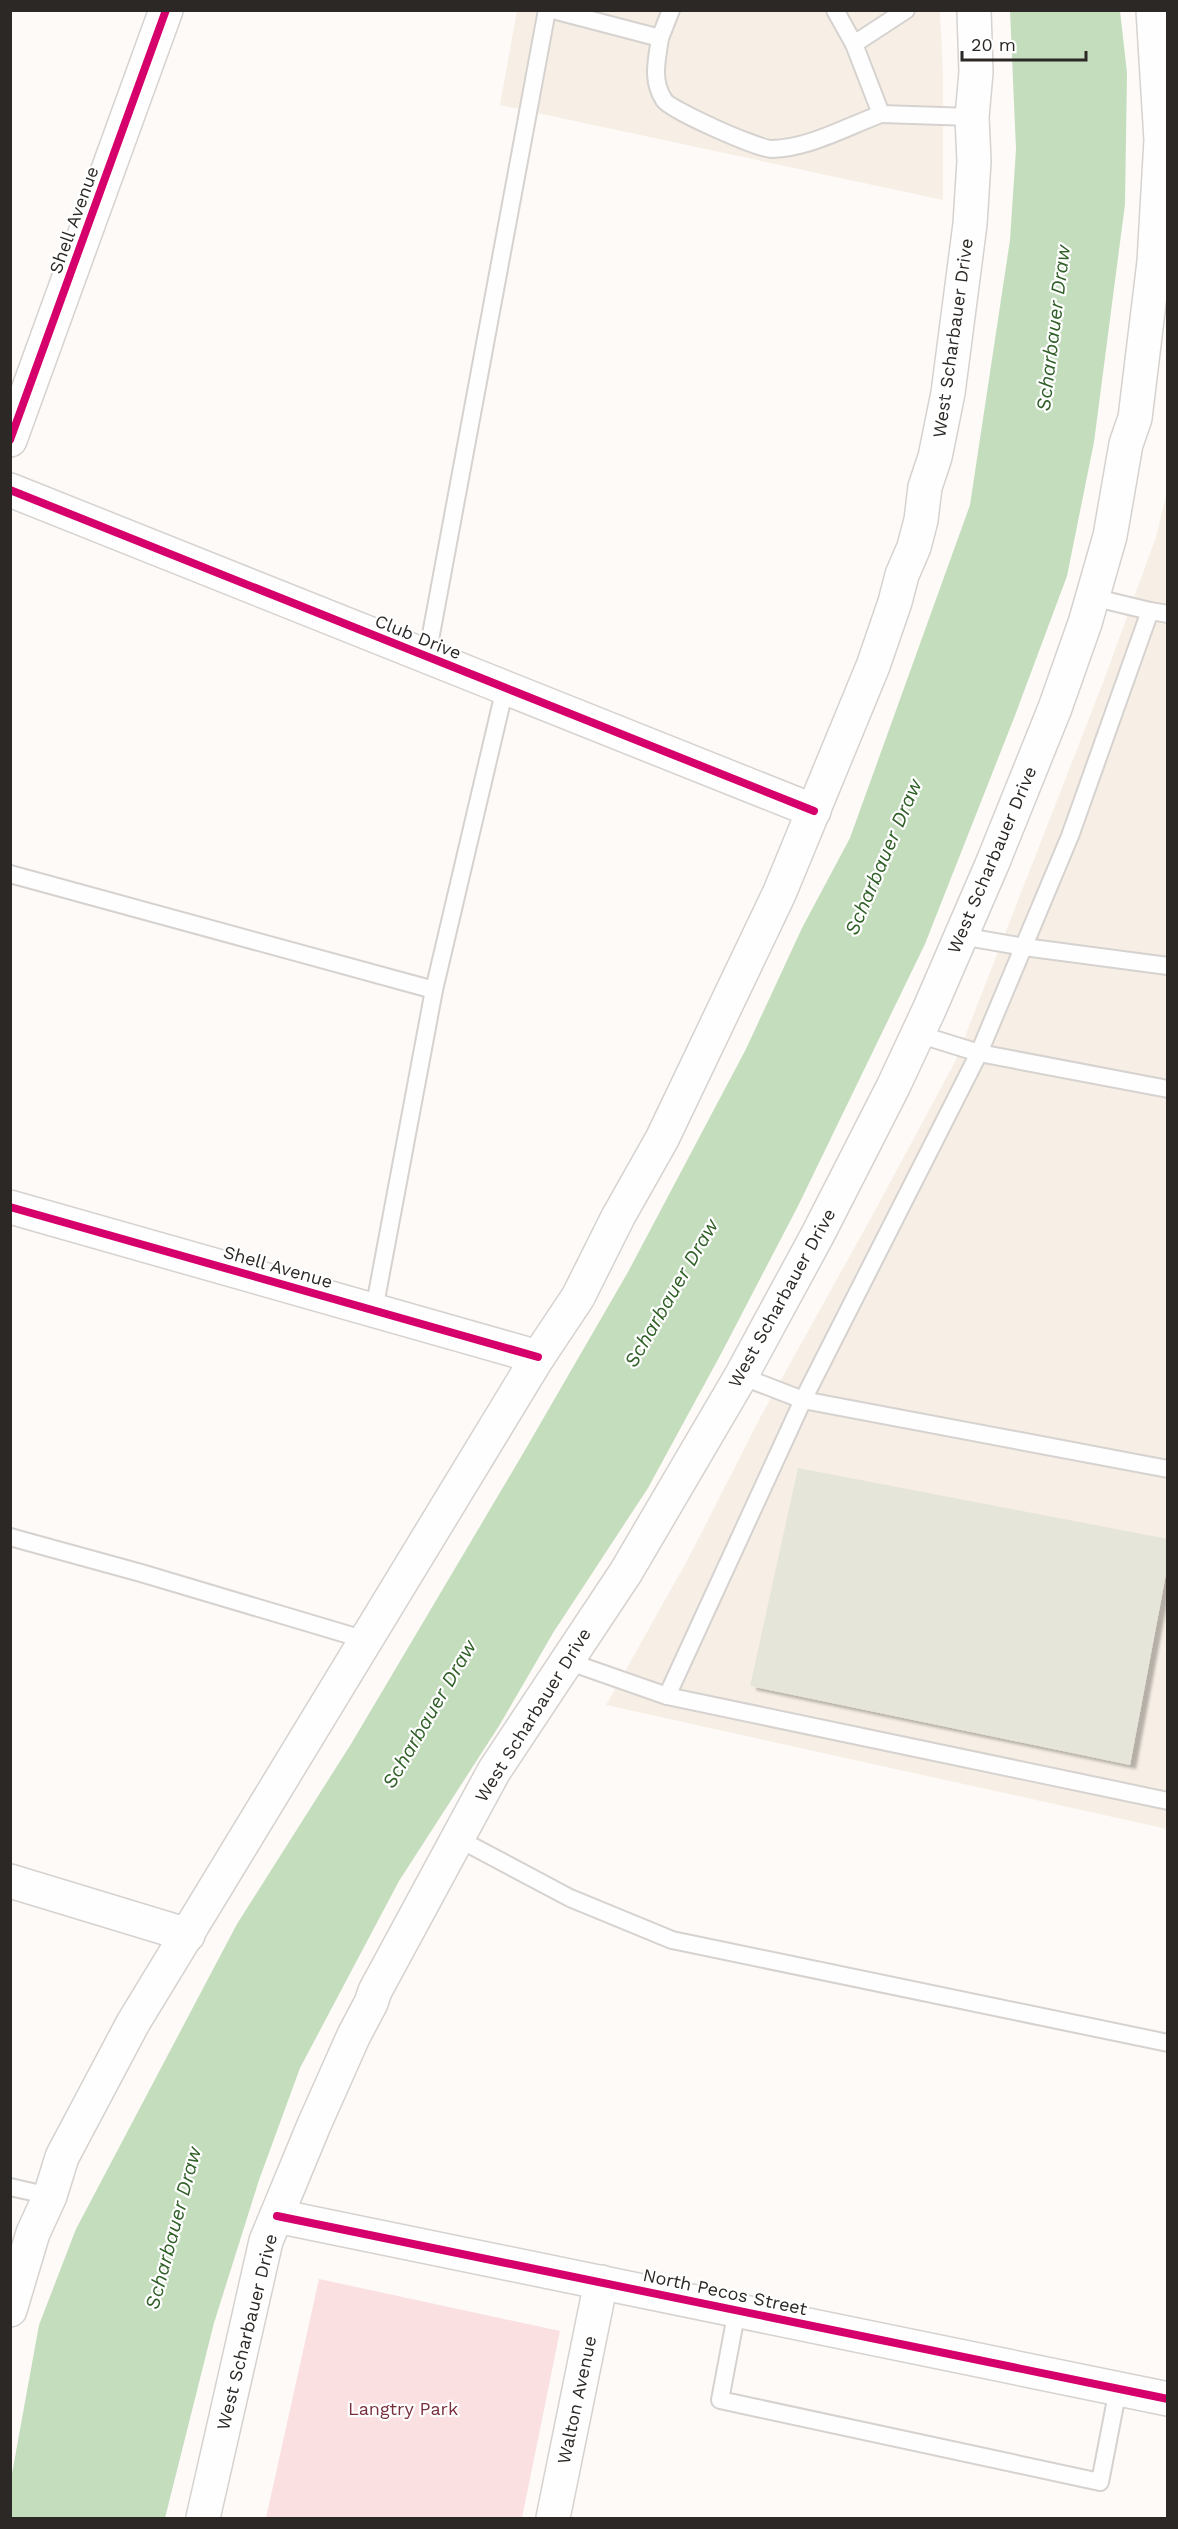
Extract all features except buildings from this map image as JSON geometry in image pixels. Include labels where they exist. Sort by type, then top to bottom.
[{"type":"main road","name":"Shell Avenue","points":[[10,440],[166,10]]},
{"type":"main road","name":"West Scharbauer Drive","points":[[10,2310],[33,2233],[50,2196],[62,2157],[133,2023],[538,1357],[578,1297],[618,1217],[662,1139],[774,905],[814,811],[873,666],[896,602],[902,575],[919,529],[925,487],[936,457],[956,342],[970,224],[974,161],[972,117],[976,52],[974,10]]},
{"type":"main road","name":"West Scharbauer Drive","points":[[203,2518],[259,2268],[277,2216],[314,2125],[354,2035],[375,1991],[494,1771],[626,1572],[741,1376],[847,1178],[918,1034],[993,862],[1055,708],[1110,536],[1126,444],[1135,418],[1161,253],[1161,140],[1153,10]]},
{"type":"main road","name":"Club Drive","points":[[10,490],[814,811]]},
{"type":"main road","name":"Shell Avenue","points":[[10,1207],[538,1357]]},
{"type":"main road","points":[[10,1881],[188,1935]]},
{"type":"main road","name":"North Pecos Street","points":[[277,2216],[1167,2399]]},
{"type":"main road","name":"Walton Avenue","points":[[553,2518],[601,2282]]},
{"type":"lane","points":[[427,656],[547,10]]},
{"type":"lane","points":[[553,10],[660,38]]},
{"type":"lane","points":[[671,10],[660,38],[654,77],[665,102],[738,139],[769,149],[796,146],[881,114],[972,117]]},
{"type":"lane","points":[[835,10],[854,44],[881,114]]},
{"type":"lane","points":[[854,44],[906,10]]},
{"type":"lane","points":[[1092,597],[1167,614]]},
{"type":"lane","points":[[667,1696],[803,1400],[979,1053],[1070,836],[1150,611]]},
{"type":"lane","points":[[374,1310],[434,990],[505,688]]},
{"type":"lane","points":[[10,874],[434,990]]},
{"type":"lane","points":[[961,936],[1024,947],[1167,966]]},
{"type":"lane","points":[[918,1034],[979,1053],[1167,1089]]},
{"type":"lane","points":[[741,1376],[803,1400],[1167,1469]]},
{"type":"lane","points":[[10,1537],[141,1573],[366,1641]]},
{"type":"lane","points":[[567,1661],[667,1696],[1167,1800]]},
{"type":"lane","points":[[457,1838],[570,1898],[672,1940],[1167,2043]]},
{"type":"lane","points":[[10,2187],[50,2196]]},
{"type":"lane","points":[[737,2310],[720,2400],[1100,2482],[1118,2388]]},
{"type":"shaded area","points":[[517,11],[940,11],[943,72],[943,200],[500,105]]},
{"type":"shaded area","points":[[1167,491],[1167,1829],[606,1705],[688,1559],[762,1414],[955,1062],[1104,680],[1156,537]]},
{"type":"green space","name":"Langtry Park","points":[[319,2279],[560,2331],[522,2518],[266,2518]]},
{"type":"water","name":"Scharbauer Draw","points":[[1010,11],[1120,11],[1127,73],[1125,204],[1094,442],[1067,576],[925,944],[798,1206],[648,1488],[553,1633],[499,1726],[399,1881],[300,2068],[259,2180],[214,2323],[165,2518],[11,2518],[11,2479],[39,2325],[76,2229],[237,1924],[351,1744],[628,1272],[746,1049],[802,928],[850,838],[970,505],[1010,240],[1016,149]]},
{"type":"cycle path","points":[[10,440],[166,10]]},
{"type":"cycle path","points":[[10,490],[814,811]]},
{"type":"cycle path","points":[[10,1207],[538,1357]]},
{"type":"cycle path","points":[[277,2216],[1168,2399]]}]
